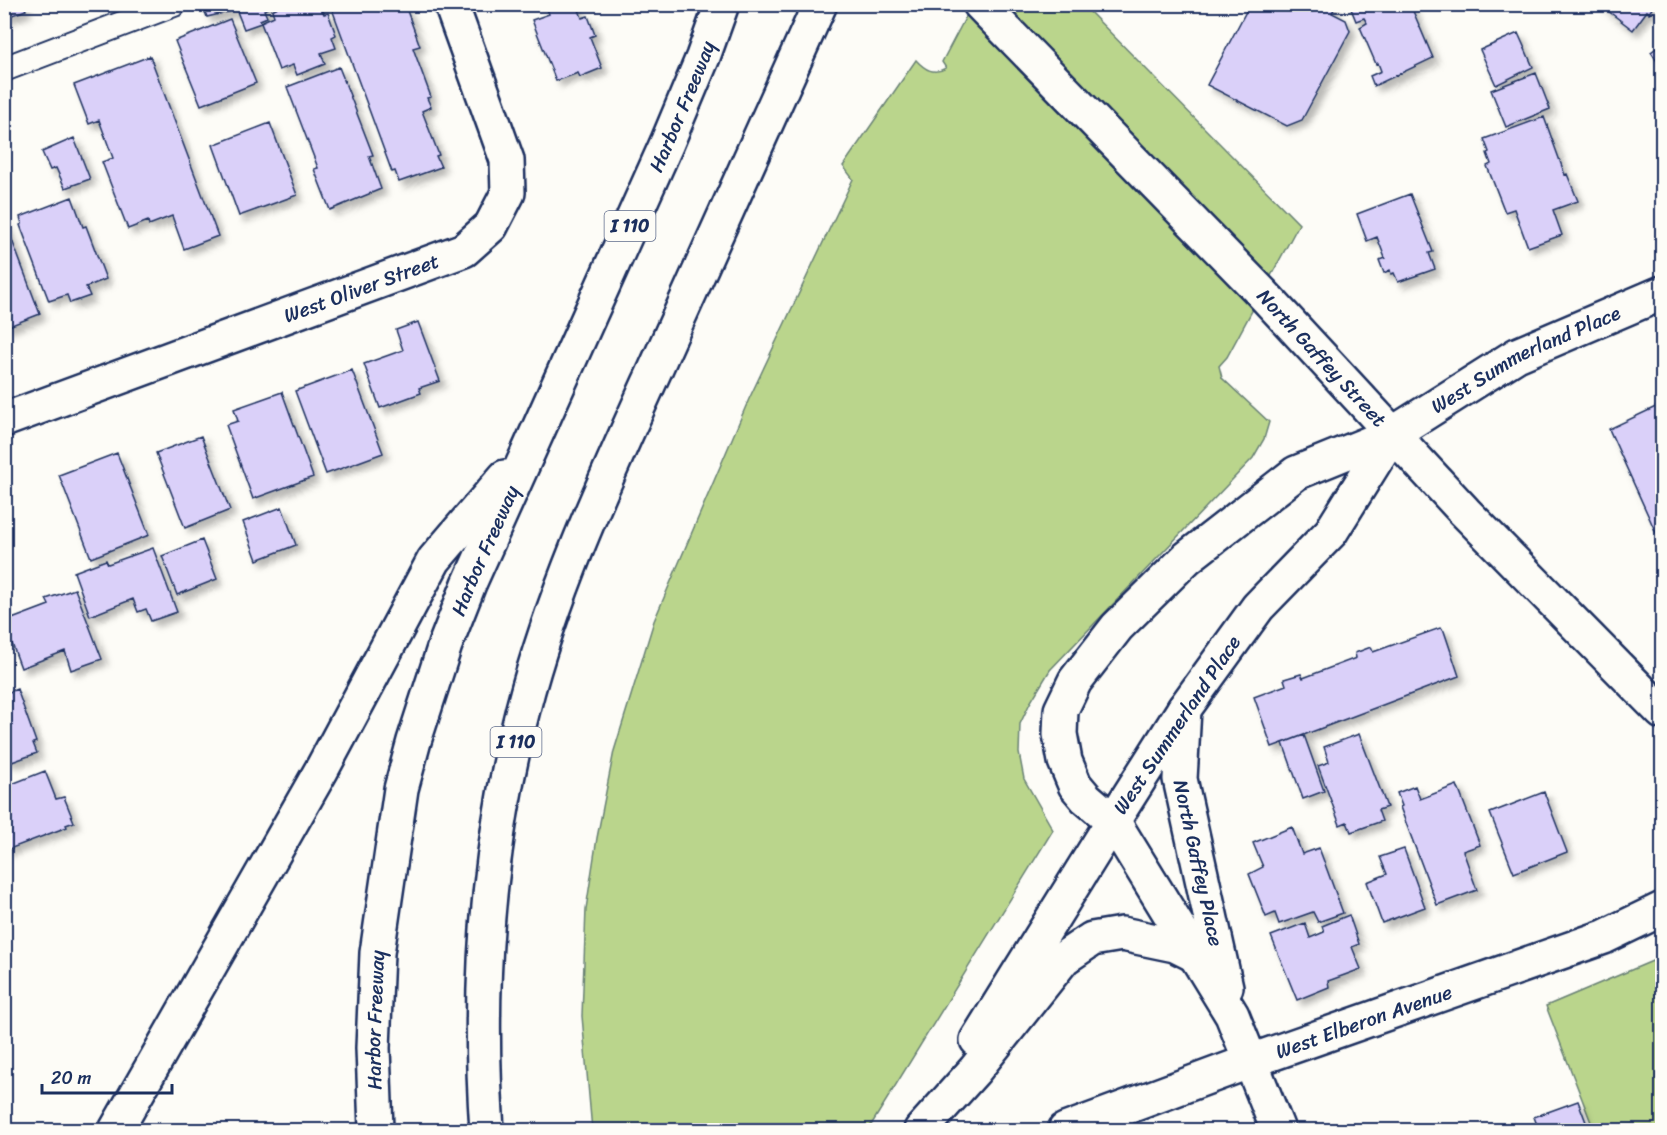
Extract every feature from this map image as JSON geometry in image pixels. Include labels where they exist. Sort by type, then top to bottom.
[{"type":"main road","name":"West Oliver Street","points":[[4,420],[464,250],[491,226],[508,193],[507,160],[450,4]]},
{"type":"main road","name":"Harbor Freeway","points":[[376,1131],[373,1048],[377,953],[401,789],[414,741],[445,645],[501,510],[667,143],[703,57],[722,4]]},
{"type":"main road","name":"I 110","points":[[487,1131],[483,1041],[488,899],[503,803],[523,710],[536,663],[565,580],[605,481],[820,4]]},
{"type":"main road","name":"North Gaffey Street","points":[[980,4],[1262,292],[1465,512],[1662,712]]},
{"type":"main road","name":"West Summerland Place","points":[[1392,434],[1331,532],[1258,607],[1184,709],[1113,821],[1086,798],[1075,784],[1065,761],[1060,734],[1060,710],[1075,681],[1117,627],[1187,558],[1296,472],[1392,434],[1517,355],[1662,292]]},
{"type":"main road","points":[[116,1131],[322,770],[434,560],[531,446]]},
{"type":"main road","name":"North Gaffey Place","points":[[1184,709],[1180,779],[1232,1015]]},
{"type":"main road","points":[[921,1131],[1113,821]]},
{"type":"main road","name":"North Gaffey Place","points":[[1113,821],[1232,1015],[1278,1131]]},
{"type":"main road","name":"West Elberon Avenue","points":[[1065,1131],[1251,1060],[1604,937],[1662,909]]},
{"type":"main road","points":[[921,1131],[975,1070],[1065,958],[1092,939],[1122,934],[1175,945],[1197,957]]},
{"type":"lane","points":[[4,69],[174,4]]},
{"type":"green space","points":[[972,5],[1083,5],[1299,224],[1227,357],[1219,366],[1222,378],[1269,422],[1264,439],[1253,458],[1050,670],[1030,703],[1020,724],[1019,753],[1024,779],[1053,830],[868,1130],[592,1130],[582,1016],[586,909],[614,751],[654,621],[749,399],[853,179],[843,166],[916,60],[930,70],[938,71],[946,68],[942,62]]},
{"type":"green space","points":[[1662,957],[1662,1130],[1594,1130],[1546,1006]]},
{"type":"building","points":[[4,4],[23,4],[26,10],[4,18]]},
{"type":"building","points":[[202,4],[230,4],[232,11],[207,17]]},
{"type":"building","points":[[230,4],[271,4],[272,7],[264,10],[267,17],[260,20],[261,22],[274,16],[272,10],[284,4],[320,4],[324,14],[328,13],[336,35],[332,37],[336,48],[321,53],[325,64],[297,75],[293,65],[279,70],[261,23],[244,29],[236,9],[232,11]]},
{"type":"building","points":[[344,4],[401,4],[403,9],[406,8],[420,46],[413,48],[431,97],[427,98],[431,107],[422,111],[439,155],[436,156],[441,167],[399,182],[395,171],[392,172],[332,9]]},
{"type":"building","points":[[545,4],[577,4],[582,18],[588,16],[595,35],[590,37],[602,68],[580,77],[578,73],[556,81],[532,20],[549,14]]},
{"type":"building","points":[[1250,4],[1330,4],[1335,7],[1332,13],[1346,20],[1350,31],[1302,120],[1287,126],[1207,85]]},
{"type":"building","points":[[1349,4],[1399,4],[1401,8],[1410,4],[1433,58],[1374,86],[1370,76],[1381,71],[1360,27],[1367,23],[1364,18],[1356,21]]},
{"type":"building","points":[[1599,4],[1655,4],[1633,30]]},
{"type":"building","points":[[230,19],[256,83],[201,105],[175,41]]},
{"type":"building","points":[[1518,33],[1533,67],[1496,85],[1480,50]]},
{"type":"building","points":[[1662,44],[1662,69],[1651,52]]},
{"type":"building","points":[[150,56],[218,236],[184,249],[172,216],[149,225],[148,221],[128,229],[102,162],[113,158],[99,120],[89,124],[74,85]]},
{"type":"building","points":[[339,67],[373,155],[369,156],[381,189],[330,210],[314,169],[318,168],[287,87]]},
{"type":"building","points":[[1536,73],[1550,109],[1506,127],[1491,90]]},
{"type":"building","points":[[1544,117],[1565,175],[1567,174],[1578,201],[1553,210],[1562,235],[1528,247],[1514,209],[1505,212],[1487,166],[1491,164],[1484,139]]},
{"type":"building","points":[[270,123],[297,195],[239,216],[213,145]]},
{"type":"building","points":[[74,138],[90,179],[65,188],[56,168],[50,170],[42,152]]},
{"type":"building","points":[[1410,194],[1433,252],[1429,253],[1435,269],[1398,282],[1390,270],[1384,273],[1379,260],[1385,258],[1377,237],[1367,241],[1357,214]]},
{"type":"building","points":[[72,197],[83,227],[86,226],[106,279],[86,287],[90,296],[70,303],[67,295],[49,301],[20,225],[22,224],[20,217]]},
{"type":"building","points":[[4,219],[40,314],[4,328]]},
{"type":"building","points":[[418,322],[440,381],[419,388],[421,393],[380,408],[364,364],[403,350],[396,330]]},
{"type":"building","points":[[352,370],[383,453],[326,474],[295,391]]},
{"type":"building","points":[[282,392],[313,477],[253,499],[226,425],[238,421],[234,409]]},
{"type":"building","points":[[1662,404],[1662,546],[1609,429]]},
{"type":"building","points":[[201,436],[230,510],[185,528],[156,453]]},
{"type":"building","points":[[117,453],[149,535],[91,558],[59,475]]},
{"type":"building","points":[[282,507],[296,545],[257,560],[243,522]]},
{"type":"building","points":[[202,540],[217,579],[177,595],[162,556]]},
{"type":"building","points":[[153,548],[177,612],[151,621],[146,609],[138,612],[133,599],[90,616],[74,572],[106,560],[108,564]]},
{"type":"building","points":[[75,589],[102,659],[71,670],[65,651],[21,668],[4,622],[49,605],[46,599]]},
{"type":"building","points":[[1440,628],[1444,631],[1459,676],[1272,747],[1254,697],[1286,685],[1284,679],[1301,674],[1303,678],[1356,658],[1355,653],[1371,647],[1373,652]]},
{"type":"building","points":[[17,689],[36,742],[33,743],[37,753],[12,762],[10,759],[4,761],[4,694]]},
{"type":"building","points":[[1359,734],[1387,807],[1378,810],[1382,821],[1351,832],[1347,822],[1340,825],[1318,766],[1329,762],[1324,747]]},
{"type":"building","points":[[1304,735],[1324,791],[1303,799],[1283,743]]},
{"type":"building","points":[[45,771],[56,799],[64,797],[74,822],[66,825],[67,827],[4,851],[4,787]]},
{"type":"building","points":[[1457,785],[1480,845],[1463,851],[1477,890],[1437,905],[1400,807],[1402,806],[1397,793],[1415,786],[1420,799]]},
{"type":"building","points":[[1544,792],[1567,852],[1514,873],[1490,813]]},
{"type":"building","points":[[1292,827],[1302,854],[1319,848],[1343,913],[1318,922],[1313,912],[1279,924],[1275,913],[1266,917],[1249,874],[1263,867],[1253,843]]},
{"type":"building","points":[[1404,849],[1425,907],[1382,923],[1367,882],[1387,874],[1380,857]]},
{"type":"building","points":[[1349,915],[1359,944],[1352,947],[1361,969],[1328,981],[1329,987],[1297,1000],[1271,936],[1305,923],[1310,938],[1324,932],[1322,926]]},
{"type":"building","points":[[1578,1101],[1589,1130],[1539,1130],[1534,1117]]}]
